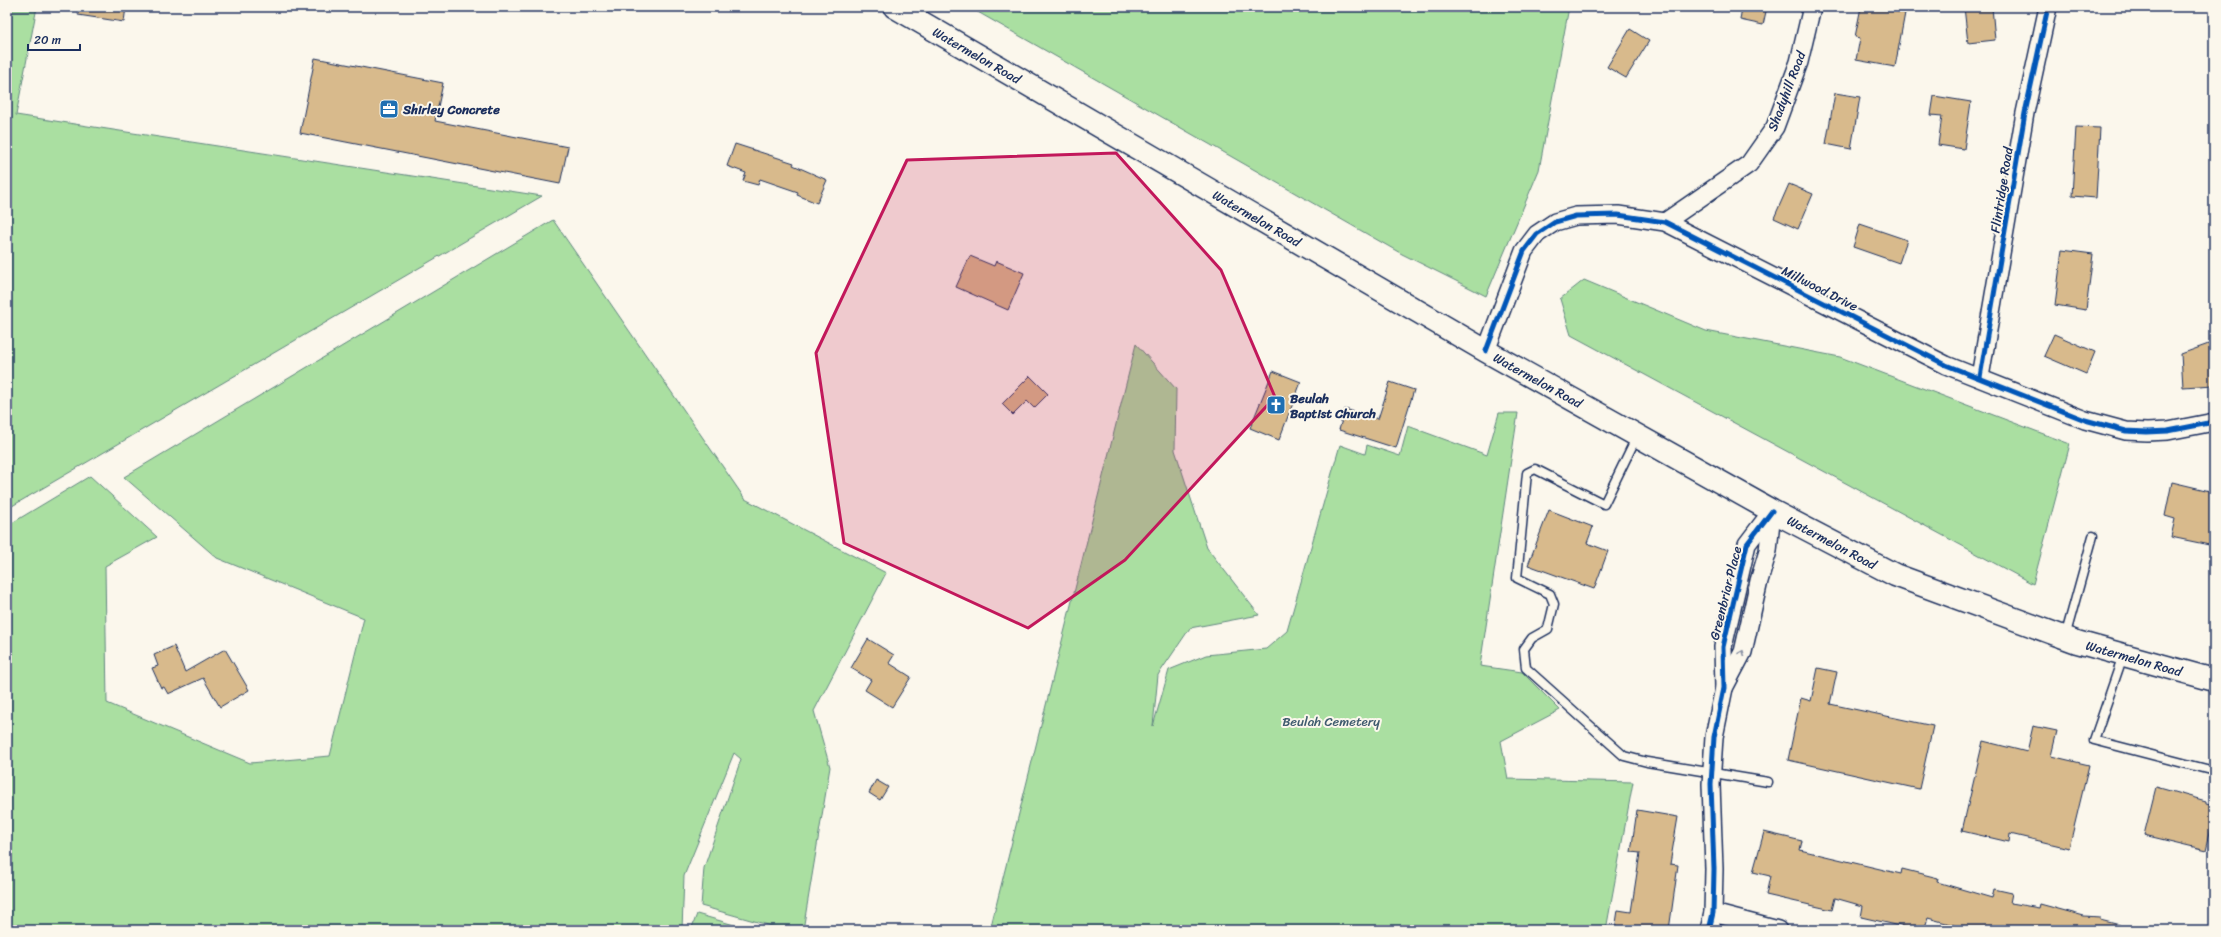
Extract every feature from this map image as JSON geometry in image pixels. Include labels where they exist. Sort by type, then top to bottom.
[{"type":"main road","name":"Watermelon Road","points":[[895,7],[1486,351],[1772,511],[1895,575],[2065,638],[2214,680]]},
{"type":"street","name":"Shadyhill Road","points":[[1665,222],[1749,164],[1775,127],[1799,62],[1812,7]]},
{"type":"street","name":"Flintridge Road","points":[[1980,377],[2024,113],[2048,7]]},
{"type":"street","name":"Millwood Drive","points":[[1486,351],[1524,251],[1537,234],[1555,222],[1576,216],[1618,215],[1665,222],[1926,356],[2058,410],[2105,426],[2126,431],[2168,431],[2214,422]]},
{"type":"street","points":[[1709,930],[1713,913],[1714,869],[1712,771],[1714,737],[1724,688],[1744,652],[1759,581],[1768,552],[1772,511]]},
{"type":"street","points":[[1713,913],[1778,930]]},
{"type":"lane","points":[[1638,436],[1604,504],[1535,469],[1528,472],[1517,578],[1550,594],[1554,604],[1548,629],[1532,638],[1524,649],[1526,668],[1624,756],[1648,762],[1712,771],[1768,782]]},
{"type":"lane","points":[[2065,638],[2093,536]]},
{"type":"lane","points":[[2123,655],[2094,740],[2214,771]]},
{"type":"highlighted area","points":[[1116,153],[1221,270],[1275,397],[1125,560],[1028,628],[844,543],[816,353],[907,160]]},
{"type":"green space","points":[[7,7],[37,7],[16,115],[542,196],[7,509]]},
{"type":"green space","points":[[969,7],[1569,7],[1539,170],[1486,296],[1402,254]]},
{"type":"green space","points":[[553,220],[745,499],[886,573],[814,711],[830,767],[803,930],[786,930],[701,906],[704,868],[741,759],[734,753],[684,876],[682,930],[7,930],[7,526],[90,476],[157,537],[105,566],[107,703],[250,763],[330,756],[364,618],[217,558],[124,477]]},
{"type":"green space","points":[[1584,280],[1706,331],[1840,357],[2070,444],[2033,584],[1571,335],[1560,299]]},
{"type":"green space","name":"Beulah Cemetery","points":[[1136,344],[1176,389],[1175,450],[1207,548],[1259,615],[1190,628],[1158,675],[1153,726],[1169,670],[1206,655],[1266,649],[1287,631],[1340,445],[1365,454],[1367,445],[1400,456],[1408,426],[1487,455],[1499,413],[1518,413],[1480,666],[1522,672],[1560,710],[1501,741],[1508,779],[1633,782],[1606,930],[990,930]]},
{"type":"green space","points":[[697,914],[751,930],[691,930]]},
{"type":"building","points":[[79,7],[126,7],[124,22],[78,15]]},
{"type":"building","points":[[1742,7],[1767,7],[1763,25],[1740,20]]},
{"type":"building","points":[[1861,7],[1873,7],[1905,13],[1895,67],[1856,60],[1860,38],[1855,37]]},
{"type":"building","points":[[1964,7],[1992,7],[1995,40],[1968,43]]},
{"type":"building","points":[[1630,29],[1649,41],[1626,78],[1607,67]]},
{"type":"building","points":[[315,58],[443,83],[435,121],[568,147],[560,184],[300,133]]},
{"type":"building","points":[[1835,93],[1860,97],[1851,149],[1826,144]]},
{"type":"building","points":[[1934,96],[1971,102],[1964,149],[1938,145],[1942,116],[1931,115]]},
{"type":"building","points":[[2076,127],[2100,128],[2096,198],[2072,196]]},
{"type":"building","points":[[735,144],[794,163],[793,165],[827,180],[817,203],[797,195],[798,192],[760,179],[758,185],[743,181],[746,173],[727,166]]},
{"type":"building","points":[[1789,184],[1813,194],[1798,229],[1774,218]]},
{"type":"building","points":[[1860,224],[1907,240],[1899,263],[1853,247]]},
{"type":"building","points":[[2062,250],[2093,254],[2086,310],[2055,305]]},
{"type":"building","points":[[970,256],[994,266],[996,261],[1024,273],[1008,310],[956,287]]},
{"type":"building","points":[[2054,334],[2095,352],[2086,374],[2044,356]]},
{"type":"building","points":[[2214,342],[2214,385],[2183,387],[2181,354]]},
{"type":"building","name":"Beulah Baptist Church","points":[[1273,371],[1301,382],[1279,440],[1250,428]]},
{"type":"building","points":[[1030,376],[1048,394],[1034,408],[1027,401],[1013,415],[1002,404]]},
{"type":"building","points":[[1390,382],[1414,390],[1396,448],[1339,430],[1345,409],[1378,419]]},
{"type":"building","points":[[2172,482],[2214,492],[2214,546],[2171,537],[2175,519],[2165,516]]},
{"type":"building","points":[[1549,510],[1593,527],[1587,543],[1608,551],[1594,589],[1528,565]]},
{"type":"building","points":[[868,639],[894,655],[889,663],[911,677],[892,707],[865,690],[871,680],[851,668]]},
{"type":"building","points":[[174,646],[185,672],[225,649],[249,690],[220,707],[203,678],[168,694],[164,687],[161,688],[152,668],[158,666],[154,655]]},
{"type":"building","points":[[1818,668],[1837,672],[1830,704],[1933,726],[1919,789],[1788,760],[1801,698],[1811,701]]},
{"type":"building","points":[[2033,726],[2057,731],[2051,756],[2089,765],[2069,848],[2010,834],[2009,842],[1962,831],[1983,741],[2027,752]]},
{"type":"building","points":[[876,780],[888,787],[880,800],[869,793]]},
{"type":"building","points":[[2156,787],[2206,801],[2206,803],[2214,805],[2214,816],[2206,850],[2144,835]]},
{"type":"building","points":[[1637,810],[1678,817],[1670,864],[1678,865],[1669,930],[1615,930],[1618,910],[1631,912],[1640,853],[1631,852]]},
{"type":"building","points":[[1764,832],[1802,841],[1800,850],[1901,874],[1902,869],[1938,878],[1937,882],[1992,898],[1994,889],[2012,893],[2010,903],[2039,908],[2040,904],[2084,916],[2100,917],[2100,920],[2120,925],[2119,930],[1956,930],[1957,926],[1928,918],[1924,930],[1918,930],[1861,917],[1863,906],[1835,898],[1832,910],[1766,895],[1770,876],[1753,872]]},
{"type":"cycle path","points":[[1980,377],[2025,113],[2048,7]]},
{"type":"cycle path","points":[[1486,351],[1524,251],[1537,234],[1555,222],[1576,216],[1618,215],[1665,222],[1946,365],[2085,420],[2126,431],[2147,432],[2168,431],[2214,422]]},
{"type":"cycle path","name":"Greenbriar Place","points":[[1709,930],[1713,913],[1714,869],[1711,784],[1714,737],[1724,688],[1723,647],[1747,544],[1772,511]]},
{"type":"place","name":"Shirley Concrete","points":[[389,109]]},
{"type":"place","name":"Beulah Baptist Church","points":[[1276,405]]}]
